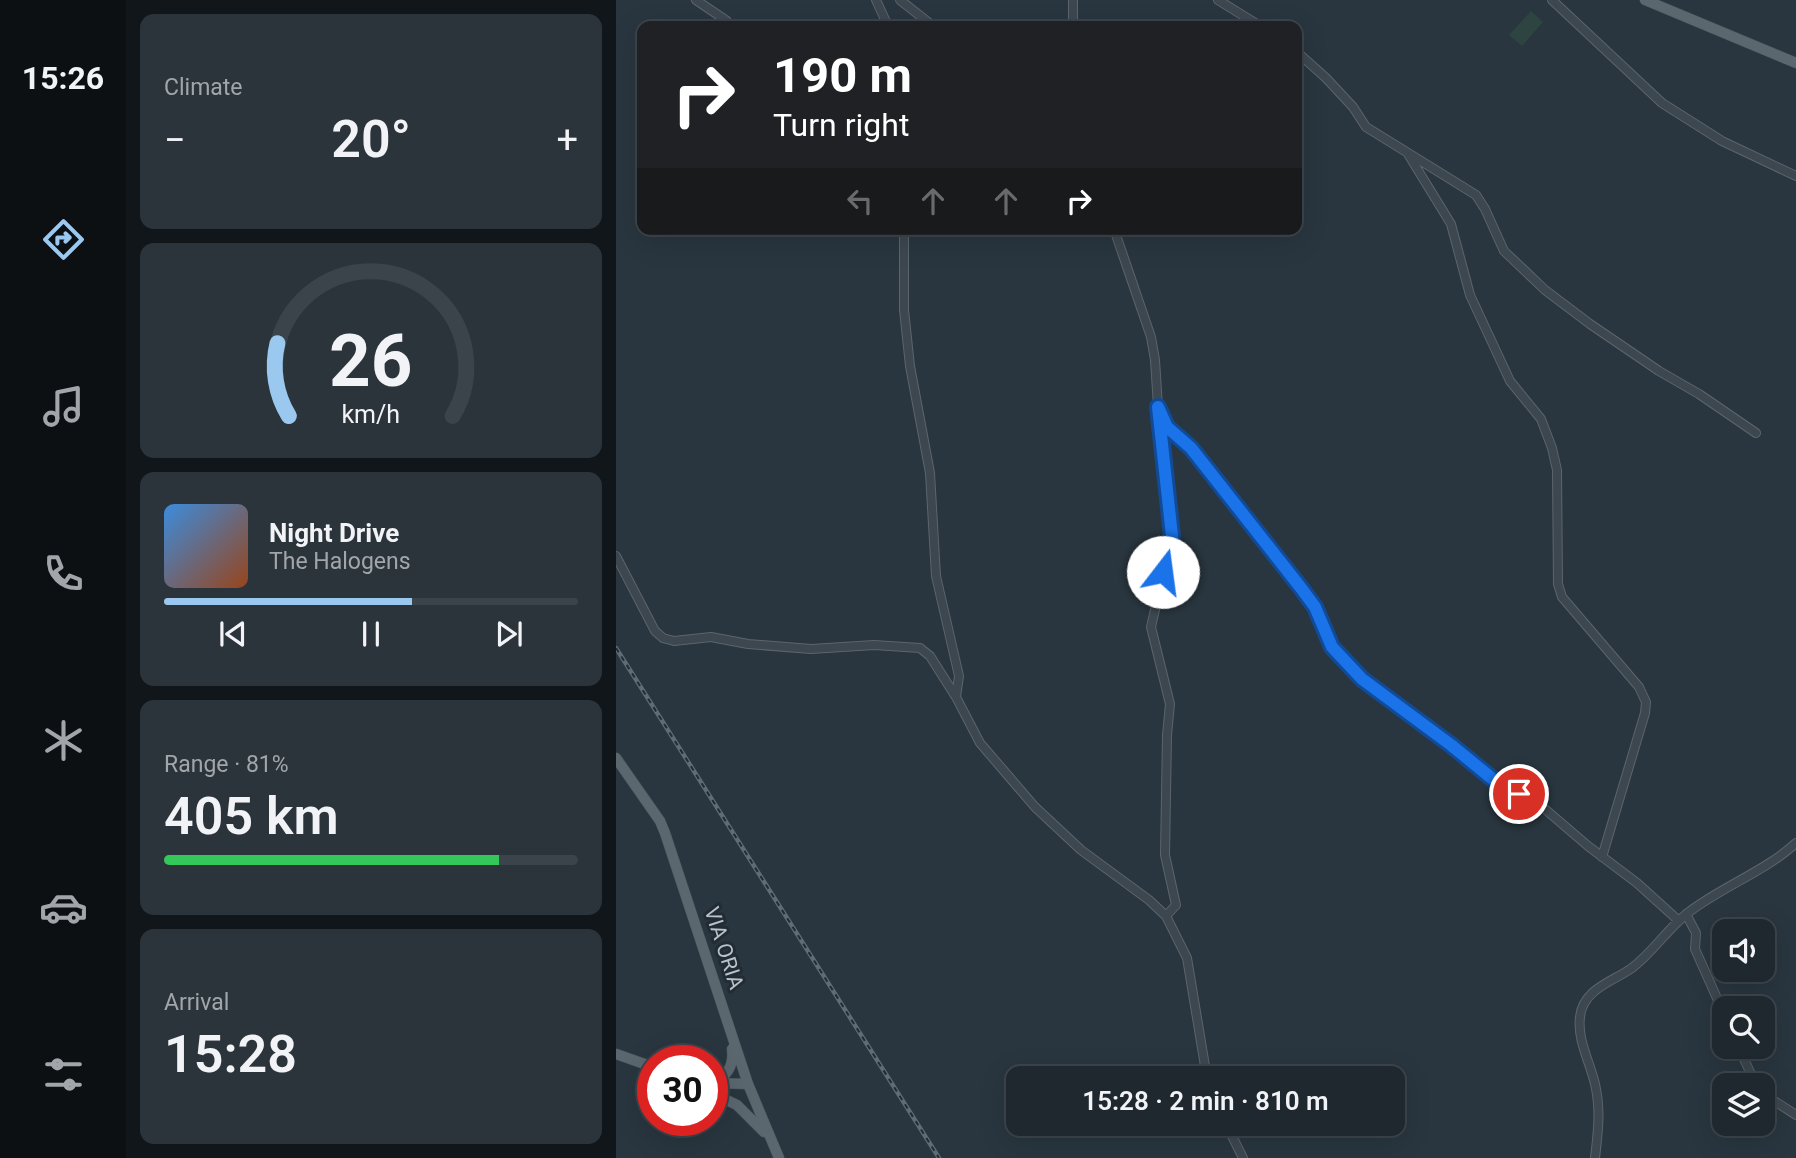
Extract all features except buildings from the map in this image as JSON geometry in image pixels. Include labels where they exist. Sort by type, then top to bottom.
[{"type":"main road","points":[[1645,0],[1796,63]]},
{"type":"main road","name":"VIA ORIA","points":[[616,758],[660,821],[665,833],[731,1034],[779,1158]]},
{"type":"main road","points":[[728,1070],[733,1055],[731,1034]]},
{"type":"main road","points":[[617,1054],[637,1062]]},
{"type":"main road","points":[[728,1084],[750,1087]]},
{"type":"main road","points":[[728,1096],[739,1098],[750,1087]]},
{"type":"main road","points":[[728,1102],[747,1114],[771,1139]]},
{"type":"street","points":[[696,0],[727,21]]},
{"type":"street","points":[[876,0],[886,21]]},
{"type":"street","points":[[900,0],[927,21]]},
{"type":"street","points":[[1073,0],[1073,21]]},
{"type":"street","points":[[1218,0],[1252,21]]},
{"type":"street","points":[[1552,0],[1662,103],[1722,141],[1796,176]]},
{"type":"street","points":[[1302,57],[1353,107],[1366,127],[1476,195],[1504,251],[1545,290],[1659,371],[1699,394],[1756,433]]},
{"type":"street","points":[[1408,154],[1451,224],[1470,295],[1504,369],[1510,381],[1541,419],[1552,447],[1557,470],[1558,584],[1562,597],[1639,687],[1646,702],[1602,856]]},
{"type":"street","points":[[904,235],[904,310],[910,366],[930,473],[936,576],[958,676],[956,698]]},
{"type":"street","points":[[1116,235],[1151,337],[1172,536],[1151,627],[1170,704],[1165,855],[1176,905],[1166,916]]},
{"type":"street","points":[[1158,407],[1167,427],[1191,448],[1287,569],[1315,607],[1332,647],[1362,679],[1500,785],[1539,804],[1683,917],[1696,933],[1695,949],[1716,996]]},
{"type":"street","points":[[616,556],[655,631],[663,638],[674,641],[711,637],[748,644],[811,649],[874,645],[920,648],[930,656],[980,743],[1035,807],[1081,850],[1149,900],[1166,916],[1187,958],[1206,1066]]},
{"type":"street","points":[[1595,1158],[1600,1107],[1579,1027],[1584,1003],[1594,990],[1631,968],[1683,917],[1711,897],[1774,862],[1796,843]]},
{"type":"street","points":[[1775,1101],[1796,1115]]},
{"type":"street","points":[[1232,1136],[1243,1158]]},
{"type":"green space","points":[[1531,11],[1543,22],[1522,46],[1509,35]]},
{"type":"railway","points":[[616,648],[939,1158]]},
{"type":"route","points":[[1163,572],[1172,536],[1158,407],[1167,427],[1191,448],[1315,607],[1332,647],[1362,679],[1500,785],[1519,794]]}]
